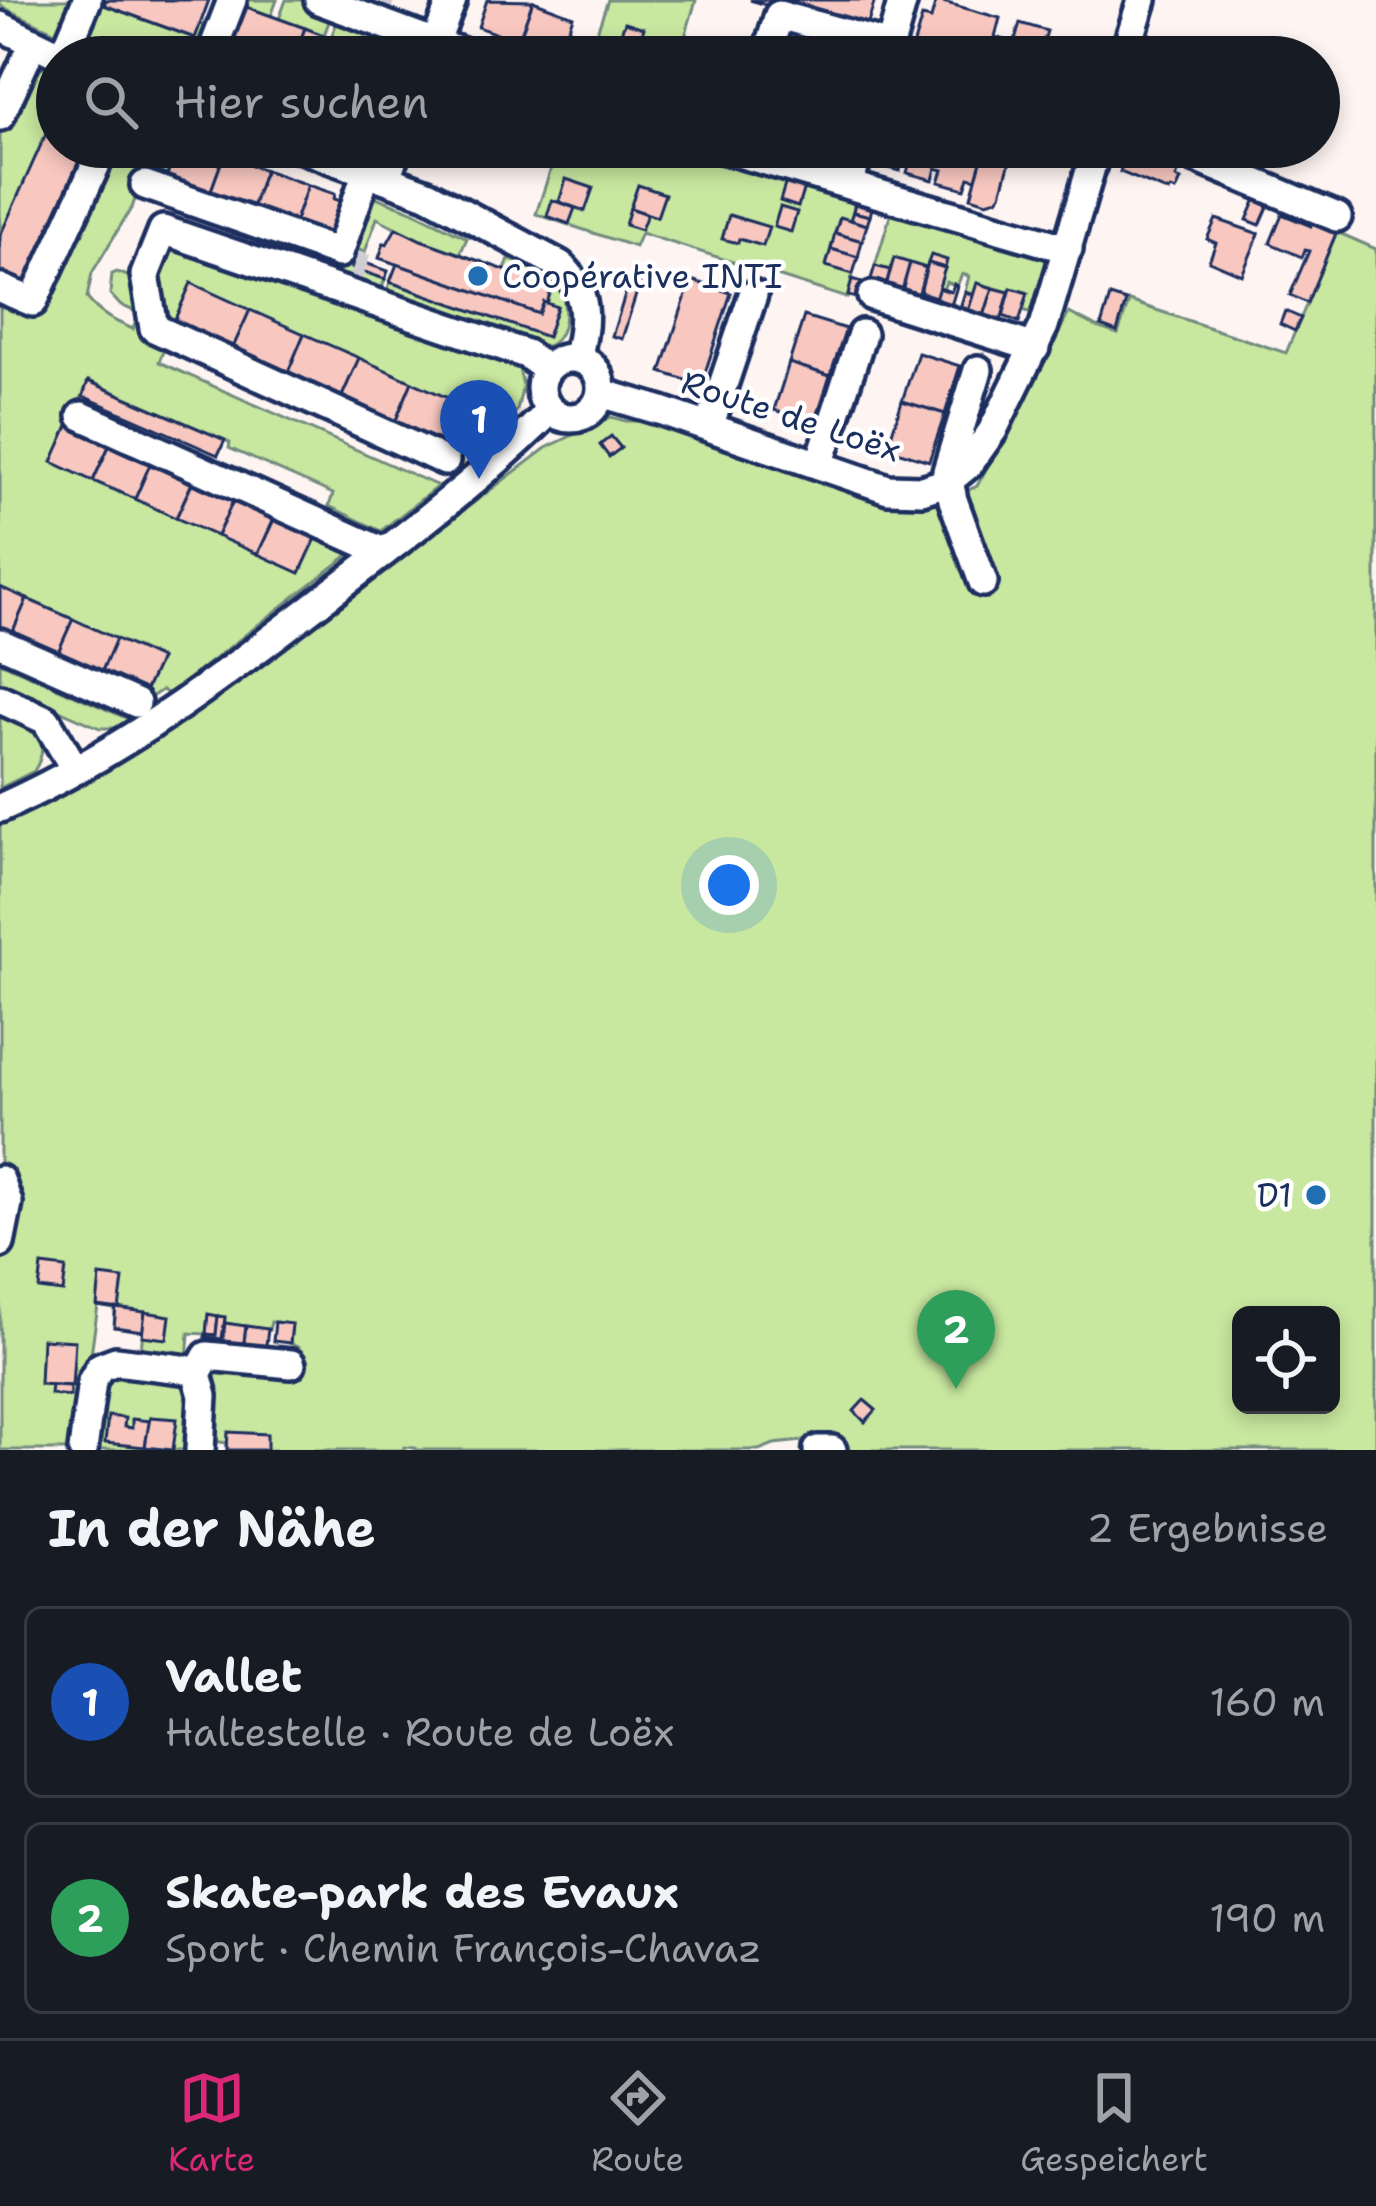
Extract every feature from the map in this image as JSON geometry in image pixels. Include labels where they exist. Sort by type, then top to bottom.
[{"type":"street","points":[[72,36],[87,0]]},
{"type":"street","points":[[218,36],[232,0]]},
{"type":"street","points":[[319,0],[433,36]]},
{"type":"street","points":[[892,36],[903,0]]},
{"type":"street","points":[[1131,36],[1142,0]]},
{"type":"street","points":[[392,7],[435,36]]},
{"type":"street","points":[[773,36],[779,15],[843,36]]},
{"type":"street","points":[[0,26],[36,43]]},
{"type":"street","points":[[0,116],[26,59]]},
{"type":"street","points":[[0,289],[33,302],[94,168]]},
{"type":"street","points":[[360,168],[427,194],[568,272],[584,303],[586,322],[578,358]]},
{"type":"street","points":[[145,185],[347,259],[381,168]]},
{"type":"street","points":[[790,168],[1068,249]]},
{"type":"street","points":[[849,185],[854,168]]},
{"type":"street","points":[[947,482],[969,464],[993,430],[1035,347],[1055,296],[1091,168]]},
{"type":"street","points":[[1220,168],[1337,217]]},
{"type":"street","points":[[445,461],[154,328],[145,275],[164,230],[526,354],[547,369]]},
{"type":"street","points":[[710,427],[753,295]]},
{"type":"street","points":[[872,296],[1035,347]]},
{"type":"street","points":[[818,465],[862,334]]},
{"type":"street","points":[[578,358],[598,374],[601,393],[593,410],[565,418],[550,411],[540,387],[547,369],[562,359],[578,358]]},
{"type":"street","points":[[979,370],[947,482],[983,582]]},
{"type":"street","name":"Route de Loëx","points":[[601,393],[888,489],[922,490],[947,482]]},
{"type":"street","points":[[0,808],[75,770],[189,701],[478,479],[550,411]]},
{"type":"street","points":[[82,416],[385,552]]},
{"type":"street","points":[[0,644],[136,703]]},
{"type":"street","points":[[0,699],[46,720],[75,770]]},
{"type":"street","points":[[0,1180],[8,1203],[0,1243]]},
{"type":"street","points":[[196,1374],[207,1356],[291,1364]]},
{"type":"street","points":[[83,1450],[92,1382],[100,1367],[116,1361],[196,1374],[203,1396],[200,1450]]},
{"type":"street","points":[[818,1450],[832,1450]]},
{"type":"green space","points":[[0,0],[105,0],[104,5],[189,36],[64,36],[0,5]]},
{"type":"green space","points":[[238,0],[277,0],[271,16],[243,36],[223,36]]},
{"type":"green space","points":[[286,0],[303,0],[333,11],[324,35],[279,19]]},
{"type":"green space","points":[[608,0],[696,0],[685,36],[595,36]]},
{"type":"green space","points":[[339,16],[378,31],[376,36],[332,36]]},
{"type":"green space","points":[[200,24],[216,29],[212,36],[195,36]]},
{"type":"green space","points":[[30,62],[36,65],[36,168],[87,168],[30,295],[0,282],[0,128]]},
{"type":"green space","points":[[107,168],[170,168],[165,181],[144,174],[133,205],[92,273],[87,298],[92,304],[133,329],[139,313],[120,305],[110,294],[112,274],[136,279],[165,346],[159,362],[438,486],[381,531],[329,506],[333,494],[229,448],[225,440],[89,381],[53,462],[299,572],[318,534],[351,553],[169,694],[162,690],[151,697],[144,694],[160,658],[0,587],[0,300],[35,316],[38,311],[44,313]]},
{"type":"green space","points":[[551,168],[761,168],[808,188],[811,182],[857,196],[850,220],[840,218],[826,265],[853,274],[847,298],[641,233],[635,247],[536,214]]},
{"type":"green space","points":[[814,168],[846,168],[844,177]]},
{"type":"green space","points":[[368,194],[467,238],[460,254],[377,218],[365,252],[350,247]]},
{"type":"green space","points":[[893,206],[1053,254],[1035,314],[1023,310],[1027,292],[978,283],[973,295],[965,292],[969,276],[962,274],[957,286],[946,282],[943,290],[929,263],[926,268],[894,259],[890,270],[875,266]]},
{"type":"green space","points":[[1337,232],[1376,249],[1376,1450],[801,1450],[802,1441],[759,1450],[227,1450],[227,1443],[207,1434],[210,1367],[296,1371],[299,1348],[290,1343],[292,1325],[271,1322],[269,1330],[225,1323],[225,1317],[208,1315],[206,1334],[189,1333],[187,1362],[140,1359],[143,1331],[114,1327],[115,1309],[98,1306],[77,1450],[0,1450],[0,1253],[13,1198],[0,1164],[0,820],[148,742],[227,689],[546,448],[611,417],[651,421],[904,505],[939,503],[977,486],[1069,313],[1118,334],[1129,301],[1286,353]]},
{"type":"green space","points":[[175,241],[518,364],[523,386],[517,410],[470,460],[453,451],[471,408],[191,284],[172,326],[160,316],[156,290]]},
{"type":"green space","points":[[509,259],[542,273],[562,292],[563,327],[548,345],[539,348],[386,295],[390,282],[547,336],[557,307],[547,303],[552,287],[505,270]]},
{"type":"green space","points":[[339,263],[385,279],[380,293],[334,278]]},
{"type":"green space","points":[[0,662],[128,719],[118,728],[100,728],[0,684]]},
{"type":"green space","points":[[0,715],[36,734],[42,749],[34,771],[0,788]]},
{"type":"green space","points":[[114,1369],[190,1382],[193,1450],[90,1450],[101,1383]]},
{"type":"building","points":[[106,0],[209,0],[196,36],[104,5]]},
{"type":"building","points":[[487,0],[533,1],[520,36],[502,36],[478,27]]},
{"type":"building","points":[[750,0],[875,0],[864,36]]},
{"type":"building","points":[[936,0],[1000,18],[995,36],[916,36],[922,17],[931,19]]},
{"type":"building","points":[[533,1],[573,16],[566,36],[520,36]]},
{"type":"building","points":[[244,6],[305,28],[302,36],[232,36]]},
{"type":"building","points":[[625,22],[644,28],[641,36],[620,36]]},
{"type":"building","points":[[1020,23],[1047,31],[1045,36],[1016,36]]},
{"type":"building","points":[[305,28],[326,36],[302,36]]},
{"type":"building","points":[[36,156],[36,168],[76,168],[24,284],[0,273],[0,236]]},
{"type":"building","points":[[170,168],[219,168],[209,196],[165,181]]},
{"type":"building","points":[[219,168],[265,170],[251,211],[209,196]]},
{"type":"building","points":[[908,168],[936,168],[933,180],[907,173]]},
{"type":"building","points":[[936,168],[979,168],[965,189],[939,182],[943,170]]},
{"type":"building","points":[[979,168],[1008,168],[997,199],[987,202],[971,197]]},
{"type":"building","points":[[1121,168],[1180,168],[1176,178],[1181,180],[1176,191],[1169,192],[1120,172]]},
{"type":"building","points":[[265,170],[308,185],[293,226],[251,211]]},
{"type":"building","points":[[566,179],[593,188],[585,211],[559,202]]},
{"type":"building","points":[[786,181],[804,187],[798,207],[780,201]]},
{"type":"building","points":[[308,185],[342,201],[329,238],[293,226]]},
{"type":"building","points":[[638,185],[665,194],[657,217],[630,208]]},
{"type":"building","points":[[1257,197],[1270,202],[1260,225],[1247,220]]},
{"type":"building","points":[[552,200],[575,208],[569,224],[547,216]]},
{"type":"building","points":[[855,203],[872,208],[870,216],[853,212]]},
{"type":"building","points":[[780,207],[797,212],[791,232],[774,227]]},
{"type":"building","points":[[630,208],[647,214],[641,230],[625,225]]},
{"type":"building","points":[[853,212],[870,216],[867,225],[850,220]]},
{"type":"building","points":[[1282,214],[1311,226],[1315,216],[1339,226],[1307,303],[1290,295],[1309,251],[1302,257],[1270,243]]},
{"type":"building","points":[[729,215],[769,227],[763,246],[722,239]]},
{"type":"building","points":[[840,217],[867,225],[862,241],[835,233]]},
{"type":"building","points":[[1216,219],[1259,234],[1242,275],[1209,261],[1216,243],[1207,239]]},
{"type":"building","name":"Coopérative INTI","points":[[396,228],[552,287],[547,303],[539,314],[379,258]]},
{"type":"building","points":[[835,233],[862,241],[858,257],[831,249]]},
{"type":"building","points":[[831,249],[858,257],[853,274],[826,266]]},
{"type":"building","points":[[931,255],[947,260],[945,268],[928,263]]},
{"type":"building","points":[[894,258],[910,263],[902,291],[886,286]]},
{"type":"building","points":[[356,260],[388,271],[385,279],[352,268]]},
{"type":"building","points":[[910,263],[926,268],[918,296],[902,291]]},
{"type":"building","points":[[928,263],[945,268],[936,297],[920,292]]},
{"type":"building","points":[[397,264],[539,314],[544,302],[557,307],[547,337],[390,282]]},
{"type":"building","points":[[875,266],[890,270],[886,286],[870,282]]},
{"type":"building","points":[[631,276],[641,279],[622,339],[612,336]]},
{"type":"building","points":[[852,279],[861,282],[856,298],[848,296]]},
{"type":"building","points":[[691,280],[731,293],[701,385],[661,372]]},
{"type":"building","points":[[191,283],[250,310],[231,352],[172,326]]},
{"type":"building","points":[[977,283],[993,288],[984,316],[968,311]]},
{"type":"building","points":[[954,284],[950,309],[933,304],[939,288],[951,292]]},
{"type":"building","points":[[993,288],[1009,292],[1001,321],[984,316]]},
{"type":"building","points":[[1011,288],[1028,293],[1019,322],[1003,316]]},
{"type":"building","points":[[965,292],[973,295],[968,311],[960,308]]},
{"type":"building","points":[[1110,296],[1126,301],[1117,332],[1101,326]]},
{"type":"building","points":[[250,310],[304,334],[286,377],[231,352]]},
{"type":"building","points":[[1285,311],[1301,318],[1295,331],[1280,324]]},
{"type":"building","points":[[804,316],[846,329],[830,376],[789,363]]},
{"type":"building","points":[[304,334],[359,358],[340,401],[286,377]]},
{"type":"building","points":[[918,353],[960,366],[945,414],[902,401]]},
{"type":"building","points":[[359,358],[412,382],[394,425],[340,401]]},
{"type":"building","points":[[789,363],[830,376],[815,423],[774,410]]},
{"type":"building","points":[[88,381],[225,440],[218,455],[83,396]]},
{"type":"building","points":[[412,382],[472,409],[453,451],[394,425]]},
{"type":"building","points":[[902,401],[945,414],[929,461],[887,448]]},
{"type":"building","points":[[69,424],[111,442],[93,481],[52,462]]},
{"type":"building","points":[[611,436],[621,448],[609,457],[600,445]]},
{"type":"building","points":[[111,442],[152,460],[135,499],[93,481]]},
{"type":"building","points":[[152,460],[194,479],[176,518],[135,499]]},
{"type":"building","points":[[194,479],[235,497],[217,536],[176,518]]},
{"type":"building","points":[[235,497],[276,515],[258,554],[217,536]]},
{"type":"building","points":[[276,515],[318,534],[300,573],[258,554]]},
{"type":"building","points":[[0,587],[27,599],[10,638],[0,634]]},
{"type":"building","points":[[27,599],[73,619],[55,659],[10,638]]},
{"type":"building","points":[[73,619],[116,639],[99,678],[55,659]]},
{"type":"building","points":[[116,639],[160,659],[142,698],[99,678]]},
{"type":"building","points":[[42,1265],[66,1268],[63,1292],[39,1289]]},
{"type":"building","points":[[100,1276],[123,1279],[119,1309],[97,1306]]},
{"type":"building","points":[[116,1308],[145,1312],[143,1331],[114,1327]]},
{"type":"building","points":[[145,1312],[170,1316],[167,1339],[142,1336]]},
{"type":"building","points":[[208,1314],[218,1316],[216,1335],[206,1334]]},
{"type":"building","points":[[218,1316],[225,1317],[222,1339],[205,1337],[216,1335]]},
{"type":"building","points":[[275,1322],[292,1324],[290,1343],[273,1341]]},
{"type":"building","points":[[225,1323],[246,1326],[243,1351],[222,1348]]},
{"type":"building","points":[[246,1326],[268,1329],[265,1353],[243,1351]]},
{"type":"building","points":[[42,1339],[75,1341],[72,1386],[40,1384]]},
{"type":"building","points":[[51,1385],[70,1386],[70,1396],[50,1394]]},
{"type":"building","points":[[864,1400],[876,1410],[865,1422],[854,1411]]},
{"type":"building","points":[[108,1416],[125,1418],[124,1427],[132,1428],[132,1419],[150,1421],[145,1447],[105,1443]]},
{"type":"building","points":[[150,1417],[177,1419],[173,1450],[145,1447]]},
{"type":"building","points":[[228,1432],[267,1434],[267,1450],[227,1450]]},
{"type":"tunnel","points":[[383,4],[392,7]]},
{"type":"tunnel","points":[[354,264],[366,268]]},
{"type":"place","name":"Coopérative INTI","points":[[478,276]]},
{"type":"place","name":"Vallet","points":[[479,479]]},
{"type":"place","name":"D1","points":[[1316,1195]]},
{"type":"place","name":"Skate-park des Evaux","points":[[956,1389]]}]
